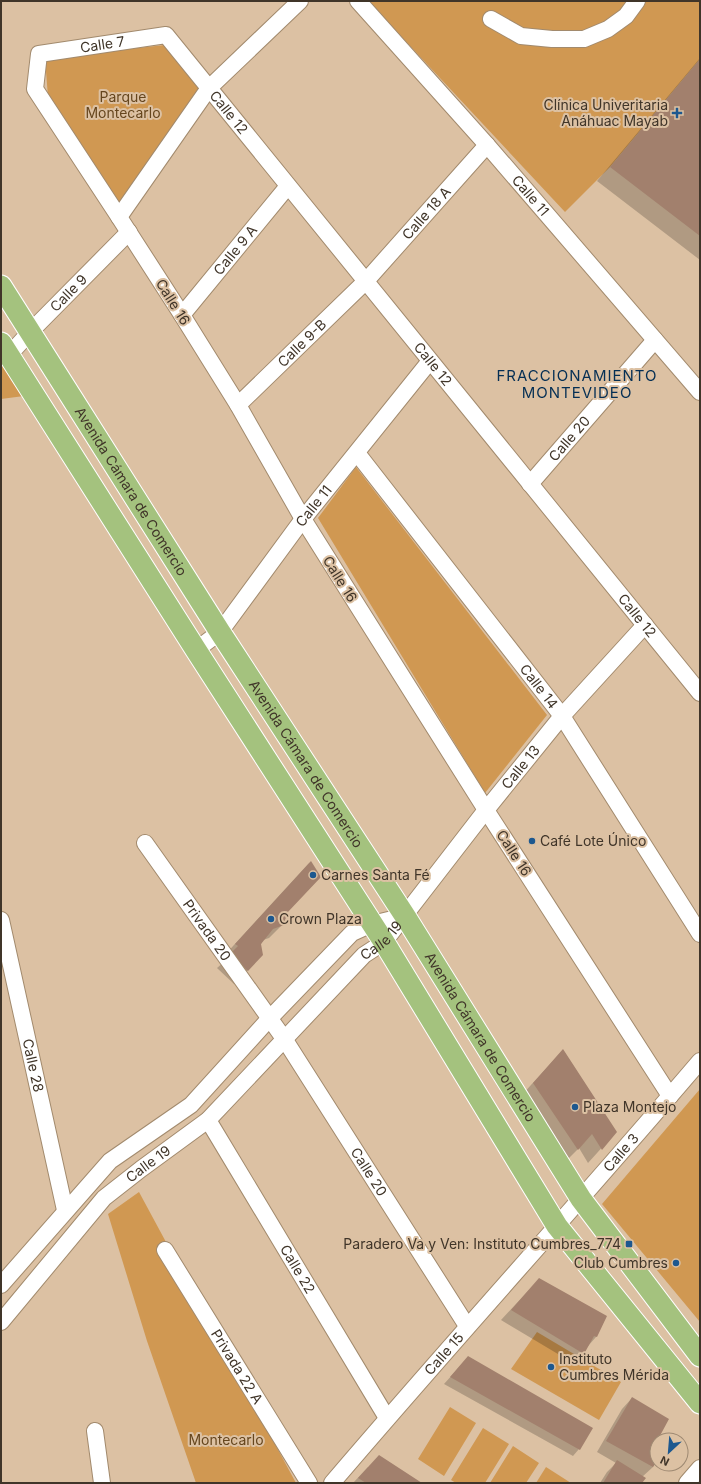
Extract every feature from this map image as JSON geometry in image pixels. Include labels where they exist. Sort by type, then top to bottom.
[{"type":"main road","name":"Avenida Cámara de Comercio","points":[[1,286],[220,632],[405,916],[581,1199],[700,1356]]},
{"type":"main road","name":"Avenida Cámara de Comercio","points":[[5,349],[384,942],[557,1226],[700,1403]]},
{"type":"street","points":[[119,216],[209,88],[300,1]]},
{"type":"street","name":"Calle 11","points":[[358,1],[487,145],[700,392]]},
{"type":"street","points":[[491,18],[521,36],[552,39],[584,39],[608,29],[626,16],[637,1]]},
{"type":"street","name":"Calle 12","points":[[166,35],[700,693]]},
{"type":"street","name":"Calle 7","points":[[39,54],[166,35]]},
{"type":"street","name":"Calle 16","points":[[39,54],[35,89],[182,315],[238,405],[303,519],[486,810],[670,1096]]},
{"type":"street","name":"Calle 18 A","points":[[366,281],[487,145]]},
{"type":"street","name":"Calle 9 A","points":[[182,315],[288,186]]},
{"type":"street","name":"Calle 9","points":[[5,349],[30,332],[129,232]]},
{"type":"street","name":"Calle 9-B","points":[[238,405],[366,281]]},
{"type":"street","name":"Calle 20","points":[[530,484],[655,340]]},
{"type":"street","name":"Calle 11","points":[[196,650],[220,632],[303,519],[357,454],[430,360]]},
{"type":"street","name":"Calle 14","points":[[357,454],[562,716],[700,934]]},
{"type":"street","name":"Calle 13","points":[[405,916],[486,810],[562,716],[645,625]]},
{"type":"street","name":"Privada 20","points":[[145,843],[268,1019]]},
{"type":"street","name":"Calle 19","points":[[1,1285],[65,1210],[110,1161],[190,1105],[268,1019],[352,933],[372,924],[405,916]]},
{"type":"street","name":"Calle 19","points":[[1,1322],[104,1198],[208,1120],[364,955],[384,942],[405,916]]},
{"type":"street","name":"Calle 28","points":[[1,920],[4,951],[65,1210]]},
{"type":"street","name":"Calle 20","points":[[268,1019],[285,1040],[467,1326]]},
{"type":"street","name":"Calle 3","points":[[557,1226],[700,1061]]},
{"type":"street","name":"Calle 22","points":[[208,1120],[387,1418]]},
{"type":"street","name":"Calle 15","points":[[332,1483],[467,1326],[557,1226]]},
{"type":"street","name":"Privada 22 A","points":[[164,1250],[309,1483]]},
{"type":"street","points":[[95,1431],[102,1483]]},
{"type":"street","points":[[687,1483],[700,1468]]},
{"type":"green space","points":[[368,1],[700,1],[700,59],[610,167],[565,212]]},
{"type":"green space","name":"Parque Montecarlo","points":[[165,45],[204,87],[121,205],[48,97],[45,58]]},
{"type":"green space","points":[[1,362],[24,396],[1,399]]},
{"type":"green space","points":[[356,467],[547,715],[485,793],[318,518]]},
{"type":"green space","name":"Club Cumbres","points":[[700,1089],[700,1322],[602,1204]]},
{"type":"green space","name":"Montecarlo","points":[[139,1192],[296,1483],[196,1483],[147,1341],[108,1214]]},
{"type":"green space","points":[[537,1332],[621,1382],[599,1420],[511,1369]]},
{"type":"green space","points":[[450,1407],[476,1423],[444,1476],[418,1459]]},
{"type":"green space","points":[[483,1428],[509,1444],[485,1483],[456,1483],[451,1480]]},
{"type":"green space","points":[[513,1446],[539,1463],[526,1483],[490,1483]]},
{"type":"green space","points":[[546,1467],[571,1483],[536,1483]]},
{"type":"building","name":"Clínica Univeritaria Anáhuac Mayab","points":[[700,59],[700,236],[610,167]]},
{"type":"building","name":"Crown Plaza","points":[[311,861],[321,877],[287,913],[284,925],[273,929],[261,944],[263,955],[248,971],[230,954],[238,946],[235,944]]},
{"type":"building","name":"Plaza Montejo","points":[[563,1049],[617,1132],[602,1150],[592,1134],[578,1150],[533,1083]]},
{"type":"building","points":[[539,1278],[607,1316],[597,1337],[594,1336],[584,1354],[511,1310]]},
{"type":"building","points":[[468,1356],[593,1428],[580,1450],[450,1377]]},
{"type":"building","points":[[632,1397],[669,1419],[662,1432],[649,1432],[649,1465],[606,1441]]},
{"type":"building","points":[[379,1455],[422,1483],[366,1483],[358,1478]]},
{"type":"building","points":[[617,1460],[646,1478],[642,1483],[603,1483]]},
{"type":"place","name":"Clínica Univeritaria Anáhuac Mayab","points":[[677,113]]},
{"type":"place","name":"Café Lote Único","points":[[532,841]]},
{"type":"place","name":"Carnes Santa Fé","points":[[313,875]]},
{"type":"place","name":"Crown Plaza","points":[[271,919]]},
{"type":"place","name":"Plaza Montejo","points":[[575,1107]]},
{"type":"place","name":"Paradero Va y Ven: Instituto Cumbres_774","points":[[629,1244]]},
{"type":"place","name":"Club Cumbres","points":[[676,1263]]},
{"type":"place","name":"Instituto Cumbres Mérida","points":[[551,1367]]},
{"type":"district","name":"FRACCIONAMIENTO MONTEVIDEO","points":[[577,384]]}]
